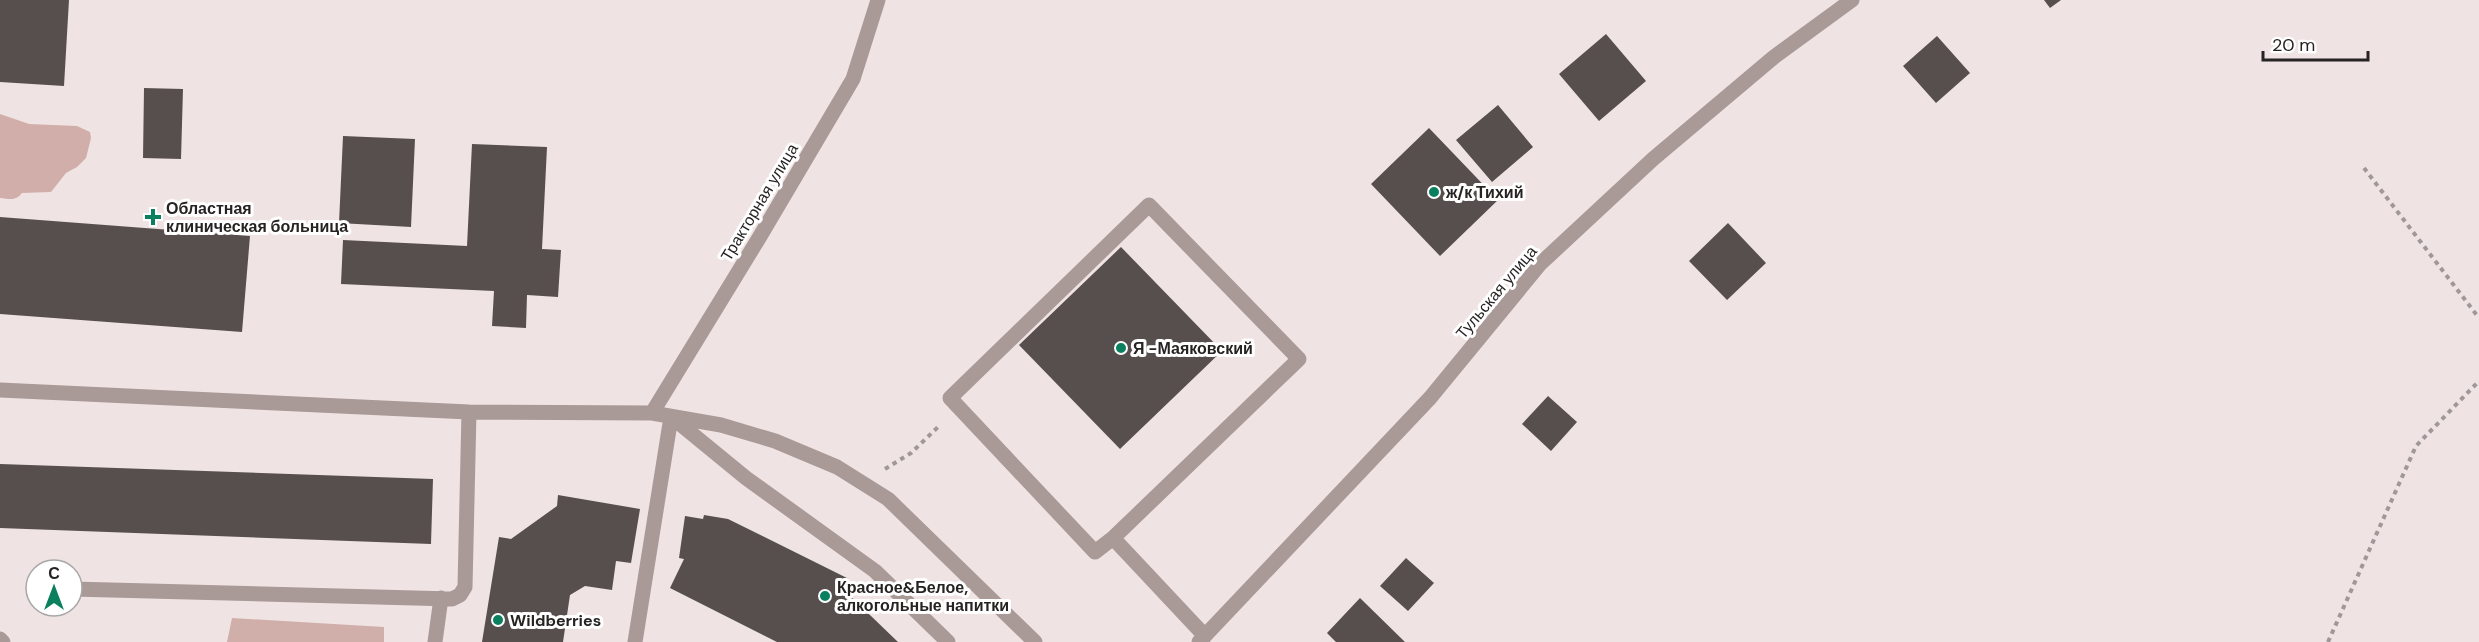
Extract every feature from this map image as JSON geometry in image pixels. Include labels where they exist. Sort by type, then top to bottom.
[{"type":"street","name":"Тракторная улица","points":[[652,413],[853,79],[879,0]]},
{"type":"street","name":"Тульская улица","points":[[1202,639],[1430,398],[1540,264],[1679,137],[1774,57],[1852,0]]},
{"type":"street","points":[[1149,205],[1299,359],[1113,538],[1095,552],[950,398],[1149,205]]},
{"type":"street","points":[[0,390],[469,412],[652,413],[721,425],[776,441],[837,467],[888,500],[1035,642]]},
{"type":"street","points":[[84,589],[452,599],[460,595],[465,587],[469,412]]},
{"type":"street","points":[[635,642],[671,417]]},
{"type":"street","points":[[671,417],[746,478],[876,571],[948,642]]},
{"type":"street","points":[[1113,538],[1202,639]]},
{"type":"street","points":[[435,642],[441,598]]},
{"type":"path","points":[[2364,168],[2479,318]]},
{"type":"path","points":[[2328,642],[2416,446],[2479,381]]},
{"type":"path","points":[[911,453],[939,426]]},
{"type":"shaded area","points":[[0,114],[29,124],[77,126],[90,132],[91,138],[86,158],[66,173],[51,192],[22,193],[15,198],[0,198]]},
{"type":"shaded area","points":[[232,618],[384,627],[384,642],[227,642]]},
{"type":"building","points":[[0,0],[69,0],[64,86],[0,82]]},
{"type":"building","points":[[2044,0],[2061,0],[2050,8]]},
{"type":"building","points":[[1606,34],[1646,81],[1599,121],[1559,74]]},
{"type":"building","points":[[1937,36],[1970,73],[1936,103],[1903,66]]},
{"type":"building","points":[[144,88],[183,89],[181,159],[143,158]]},
{"type":"building","points":[[1498,105],[1533,147],[1492,182],[1456,140]]},
{"type":"building","name":"ж/к Тихий","points":[[1429,128],[1498,200],[1440,256],[1371,184]]},
{"type":"building","points":[[343,136],[415,139],[411,227],[339,223]]},
{"type":"building","points":[[472,144],[547,147],[542,249],[561,250],[558,297],[527,295],[526,328],[492,326],[494,291],[341,284],[343,240],[467,246]]},
{"type":"building","points":[[0,217],[250,236],[242,332],[0,314]]},
{"type":"building","points":[[1728,223],[1766,263],[1727,300],[1689,261]]},
{"type":"building","name":"Я -Маяковский","points":[[1121,247],[1222,351],[1120,449],[1019,345]]},
{"type":"building","points":[[1548,396],[1577,422],[1551,451],[1522,424]]},
{"type":"building","points":[[0,464],[433,479],[431,544],[0,528]]},
{"type":"building","points":[[558,495],[640,509],[631,563],[616,561],[612,590],[585,586],[570,595],[563,642],[482,642],[499,537],[511,539],[557,506]]},
{"type":"building","points":[[704,515],[728,519],[849,579],[844,590],[898,642],[777,642],[670,588],[684,559],[679,558],[685,516],[703,519]]},
{"type":"building","points":[[1406,558],[1434,583],[1408,611],[1380,586]]},
{"type":"building","points":[[1360,598],[1405,642],[1336,642],[1327,633]]},
{"type":"place","name":"ж/к Тихий","points":[[1434,192]]},
{"type":"place","name":"Областная клиническая больница","points":[[153,217]]},
{"type":"place","name":"Я -Маяковский","points":[[1121,348]]},
{"type":"place","name":"Красное&Белое, алкогольные напитки","points":[[825,596]]},
{"type":"place","name":"Wildberries","points":[[498,620]]}]
